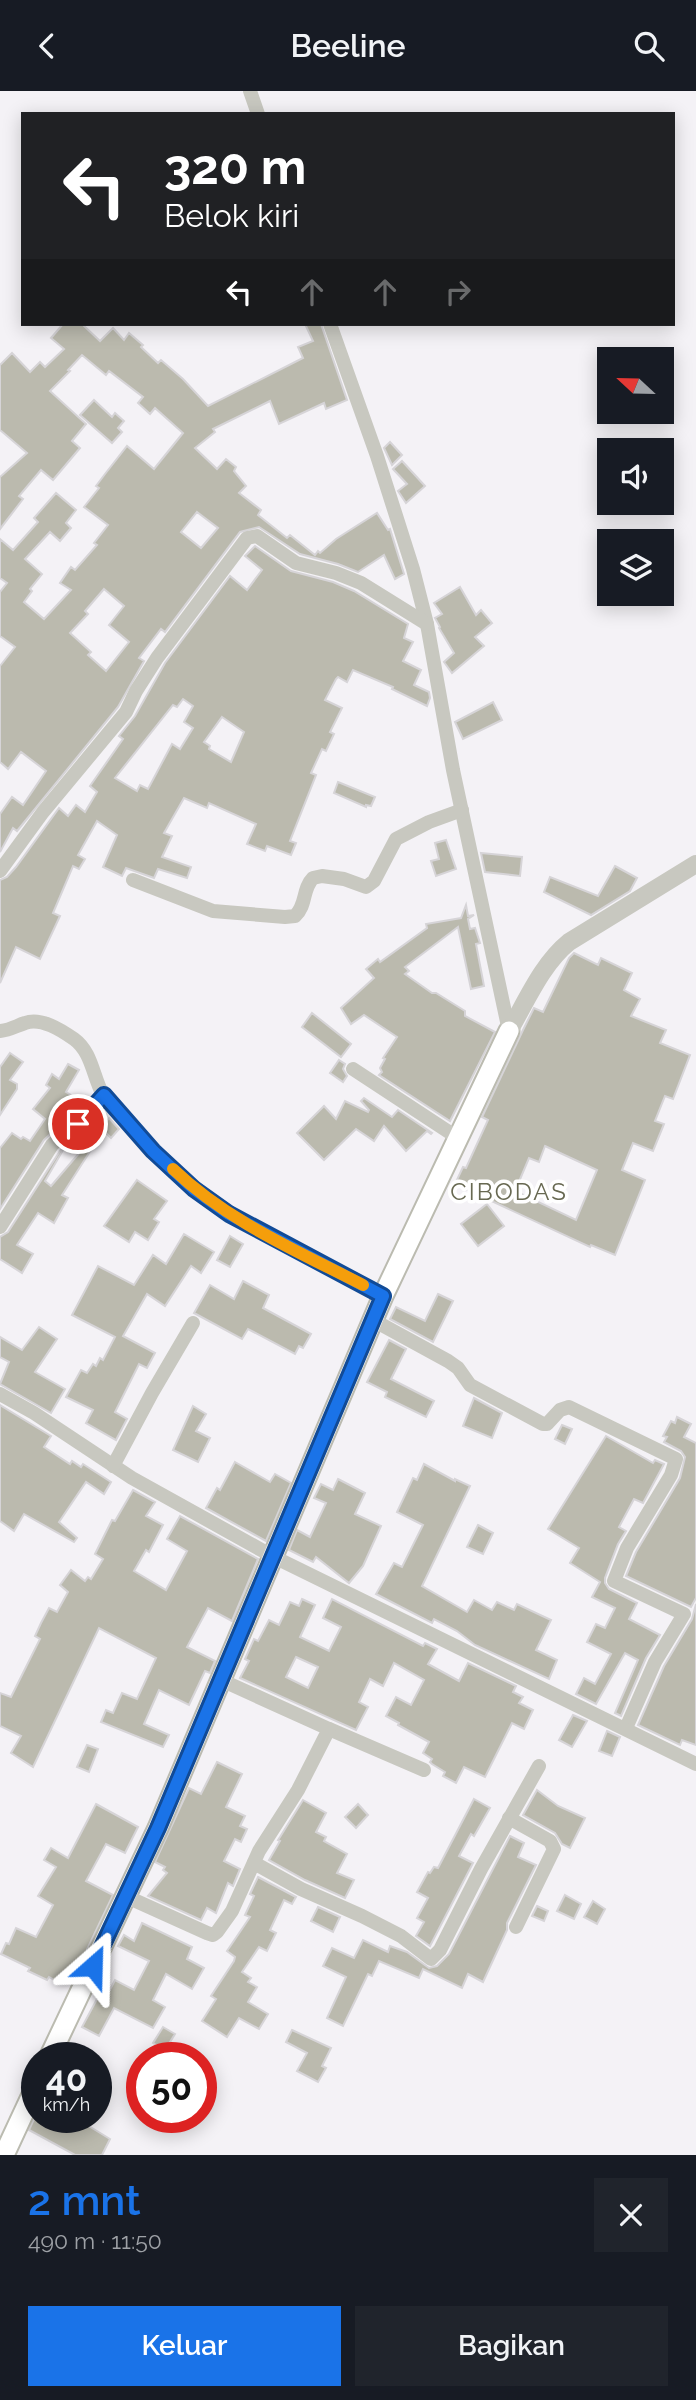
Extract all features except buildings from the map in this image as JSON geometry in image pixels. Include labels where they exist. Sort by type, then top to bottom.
[{"type":"main road","points":[[57,2042],[158,1828],[383,1296],[509,1031]]},
{"type":"main road","points":[[4,2155],[21,2118]]},
{"type":"street","points":[[250,91],[257,112]]},
{"type":"street","points":[[331,326],[384,479],[413,569],[427,624],[461,810],[509,1031]]},
{"type":"street","points":[[0,871],[43,812],[126,712],[157,658],[251,536],[257,536],[296,563],[336,573],[360,583],[427,624]]},
{"type":"street","points":[[134,880],[213,911],[295,916],[302,907],[307,884],[313,878],[329,877],[363,886],[369,885],[374,881],[396,839],[461,810]]},
{"type":"street","points":[[509,1031],[558,951],[696,864]]},
{"type":"street","points":[[0,1031],[7,1031],[28,1021],[38,1021],[73,1038],[86,1053],[104,1095],[153,1151],[194,1189],[229,1214],[383,1296]]},
{"type":"street","points":[[353,1069],[458,1138]]},
{"type":"street","points":[[0,1227],[52,1145],[69,1128],[78,1124],[104,1095]]},
{"type":"street","points":[[373,1320],[448,1361],[458,1368],[470,1385],[543,1424],[547,1424],[560,1411],[569,1407],[676,1459],[671,1475],[663,1484],[627,1548],[614,1581],[684,1614],[655,1662],[626,1728]]},
{"type":"street","points":[[113,1466],[193,1323]]},
{"type":"street","points":[[0,1394],[188,1511],[274,1557],[696,1764]]},
{"type":"street","points":[[221,1680],[424,1770]]},
{"type":"street","points":[[125,1896],[213,1935],[217,1932],[232,1911],[254,1863],[298,1790],[329,1729]]},
{"type":"street","points":[[254,1863],[301,1889],[401,1936],[431,1959],[440,1950],[539,1766]]},
{"type":"street","points":[[509,1818],[550,1841],[554,1849],[516,1927]]},
{"type":"slow traffic","points":[[173,1169],[194,1189],[229,1214],[363,1285]]},
{"type":"district","name":"CIBODAS","points":[[509,1192]]},
{"type":"route","points":[[78,1124],[104,1095],[153,1151],[194,1189],[229,1214],[383,1296],[158,1828],[93,1966]]}]
